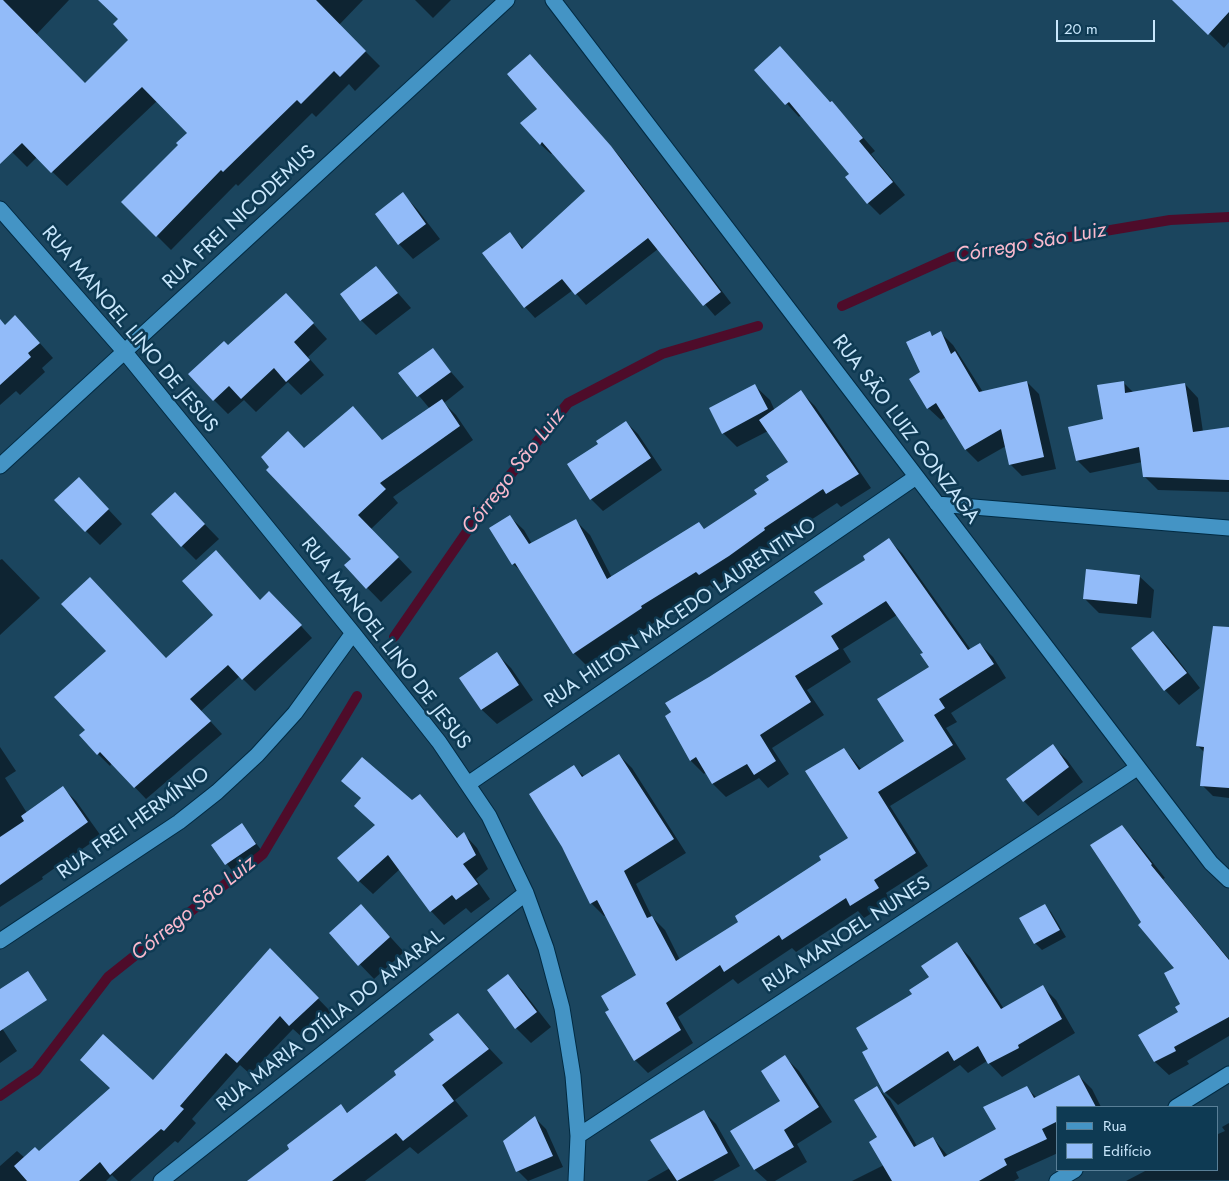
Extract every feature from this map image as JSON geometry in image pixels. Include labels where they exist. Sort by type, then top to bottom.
[{"type":"street","name":"RUA FREI NICODEMUS","points":[[0,466],[507,0]]},
{"type":"street","name":"RUA SÃO LUIZ GONZAGA","points":[[552,0],[1210,863],[1229,880]]},
{"type":"street","name":"RUA MANOEL LINO DE JESUS","points":[[0,210],[124,351],[353,633],[439,742],[468,784],[505,845],[526,893],[546,948],[562,1008],[573,1076],[578,1136],[576,1181]]},
{"type":"street","name":"RUA HILTON MACEDO LAURENTINO","points":[[468,784],[916,477]]},
{"type":"street","points":[[937,504],[1229,528]]},
{"type":"street","name":"RUA FREI HERMÍNIO","points":[[0,941],[179,822],[217,792],[257,755],[295,713],[353,633]]},
{"type":"street","name":"RUA MANOEL NUNES","points":[[578,1136],[1137,768]]},
{"type":"street","name":"RUA MARIA OTÍLIA DO AMARAL","points":[[161,1181],[526,893]]},
{"type":"street","points":[[1178,1106],[1229,1074]]},
{"type":"street","points":[[1057,1181],[1073,1171]]},
{"type":"building","points":[[0,0],[3,0],[85,83],[128,40],[113,24],[118,19],[98,0],[316,0],[366,51],[340,77],[334,71],[301,104],[297,100],[223,172],[221,170],[156,237],[121,202],[178,145],[176,143],[187,133],[142,87],[51,173],[22,143],[0,164]]},
{"type":"building","points":[[1172,0],[1229,0],[1229,12],[1208,35]]},
{"type":"building","points":[[780,46],[830,102],[832,101],[863,138],[859,141],[893,182],[867,204],[845,177],[849,174],[789,102],[785,105],[754,70]]},
{"type":"building","points":[[530,54],[611,146],[721,292],[703,306],[648,238],[575,295],[562,279],[524,308],[482,253],[510,232],[522,249],[585,191],[542,142],[540,145],[520,123],[537,109],[507,74]]},
{"type":"building","points":[[403,192],[426,224],[398,245],[375,214]]},
{"type":"building","points":[[376,266],[398,293],[360,321],[340,294]]},
{"type":"building","points":[[286,293],[314,323],[294,342],[310,360],[286,382],[274,368],[241,399],[229,386],[213,401],[188,374],[224,341],[228,345]]},
{"type":"building","points":[[15,315],[40,343],[28,353],[31,357],[0,385],[0,319],[5,325]]},
{"type":"building","points":[[930,331],[932,336],[941,331],[951,354],[955,351],[979,392],[1027,381],[1044,457],[1009,465],[1001,429],[965,450],[936,403],[927,409],[909,379],[920,372],[906,342]]},
{"type":"building","points":[[433,348],[451,372],[417,397],[398,373]]},
{"type":"building","points":[[1124,381],[1125,393],[1185,383],[1193,432],[1229,427],[1229,480],[1143,477],[1139,447],[1076,461],[1068,427],[1103,419],[1097,385]]},
{"type":"building","points":[[755,384],[768,409],[722,434],[709,408]]},
{"type":"building","points":[[801,390],[859,474],[826,494],[823,489],[764,528],[765,530],[729,556],[699,575],[696,572],[641,606],[642,608],[573,654],[515,563],[512,565],[489,528],[510,515],[529,544],[576,519],[607,579],[699,522],[704,529],[757,494],[754,490],[769,480],[766,476],[788,462],[759,420]]},
{"type":"building","points":[[442,399],[460,426],[380,483],[386,489],[358,515],[399,557],[366,589],[344,565],[351,559],[266,470],[269,467],[261,457],[288,431],[304,448],[353,406],[382,440]]},
{"type":"building","points":[[626,421],[651,458],[590,500],[567,464],[598,444],[596,441]]},
{"type":"building","points":[[79,477],[109,509],[85,532],[54,500]]},
{"type":"building","points":[[175,492],[205,524],[181,547],[151,514]]},
{"type":"building","points":[[889,538],[968,650],[980,643],[994,664],[939,699],[945,708],[934,715],[953,745],[878,792],[916,853],[874,880],[879,888],[850,906],[846,898],[782,940],[779,935],[724,972],[720,965],[666,1003],[681,1030],[634,1061],[605,1012],[609,1010],[601,996],[636,975],[597,900],[590,904],[562,847],[529,794],[574,765],[582,777],[619,754],[674,839],[624,871],[647,918],[652,916],[676,961],[738,922],[735,916],[821,860],[819,856],[848,838],[805,771],[844,748],[859,770],[904,741],[877,699],[929,667],[920,654],[923,653],[886,601],[831,636],[839,649],[795,676],[811,702],[760,735],[776,761],[754,775],[747,764],[712,784],[696,757],[690,761],[665,716],[671,712],[665,703],[823,604],[814,592],[865,560],[863,556]]},
{"type":"building","points":[[216,550],[260,600],[269,591],[302,625],[242,680],[228,665],[190,699],[211,721],[134,788],[100,752],[97,755],[79,735],[85,730],[54,697],[106,651],[61,604],[90,577],[166,658],[213,615],[182,581]]},
{"type":"building","points":[[1086,569],[1140,575],[1137,604],[1083,599]]},
{"type":"building","points":[[1213,626],[1229,627],[1229,788],[1200,786],[1204,747],[1196,746]]},
{"type":"building","points":[[1153,631],[1187,673],[1164,691],[1131,648]]},
{"type":"building","points":[[497,652],[519,685],[481,710],[459,678]]},
{"type":"building","points":[[1053,744],[1069,767],[1023,802],[1006,779]]},
{"type":"building","points":[[362,757],[412,800],[420,794],[457,838],[464,832],[476,855],[463,864],[478,884],[456,900],[452,895],[430,912],[388,855],[358,882],[337,858],[375,825],[354,806],[361,798],[341,781]]},
{"type":"building","points":[[63,786],[88,822],[0,885],[0,837],[24,821],[21,816]]},
{"type":"building","points":[[242,823],[256,844],[225,865],[211,845]]},
{"type":"building","points":[[1122,825],[1151,865],[1229,960],[1229,1017],[1174,1047],[1176,1051],[1154,1062],[1138,1035],[1178,1012],[1175,1007],[1180,1004],[1164,973],[1174,968],[1138,925],[1141,922],[1090,845]]},
{"type":"building","points":[[361,904],[390,937],[358,966],[329,933]]},
{"type":"building","points":[[1045,904],[1060,930],[1034,944],[1019,918]]},
{"type":"building","points":[[957,942],[1001,1009],[1043,985],[1062,1019],[1018,1045],[1019,1048],[988,1064],[978,1046],[954,1061],[948,1051],[884,1093],[862,1052],[868,1049],[856,1028],[912,994],[909,990],[929,977],[921,966]]},
{"type":"building","points":[[270,948],[319,998],[289,1026],[280,1016],[237,1063],[226,1053],[180,1106],[184,1109],[164,1131],[161,1129],[110,1175],[100,1162],[79,1181],[27,1181],[14,1166],[35,1147],[39,1151],[110,1088],[80,1060],[103,1034],[153,1080]]},
{"type":"building","points":[[28,971],[47,1000],[0,1031],[0,989]]},
{"type":"building","points":[[508,974],[537,1012],[515,1029],[487,990]]},
{"type":"building","points":[[458,1013],[489,1049],[442,1085],[454,1101],[403,1141],[396,1133],[332,1181],[247,1181],[289,1149],[287,1145],[341,1104],[347,1113],[396,1075],[394,1071],[434,1040],[429,1034]]},
{"type":"building","points":[[785,1055],[819,1107],[784,1130],[794,1147],[754,1170],[730,1131],[780,1101],[761,1071]]},
{"type":"building","points":[[1079,1075],[1095,1106],[1056,1106],[1056,1122],[1042,1129],[1047,1139],[1004,1159],[1007,1165],[979,1181],[892,1181],[869,1142],[877,1137],[854,1100],[877,1086],[914,1147],[933,1137],[944,1157],[996,1129],[983,1107],[1027,1086],[1034,1098]]},
{"type":"building","points":[[704,1110],[728,1153],[677,1181],[650,1140]]},
{"type":"building","points":[[535,1116],[553,1156],[516,1172],[503,1141]]},
{"type":"waterway","name":"Córrego São Luiz","points":[[842,306],[951,257],[1170,220],[1229,217]]},
{"type":"waterway","name":"Córrego São Luiz","points":[[394,637],[479,514],[568,403],[662,354],[758,326]]},
{"type":"waterway","name":"Córrego São Luiz","points":[[0,1096],[36,1071],[108,977],[263,854],[357,696]]}]
